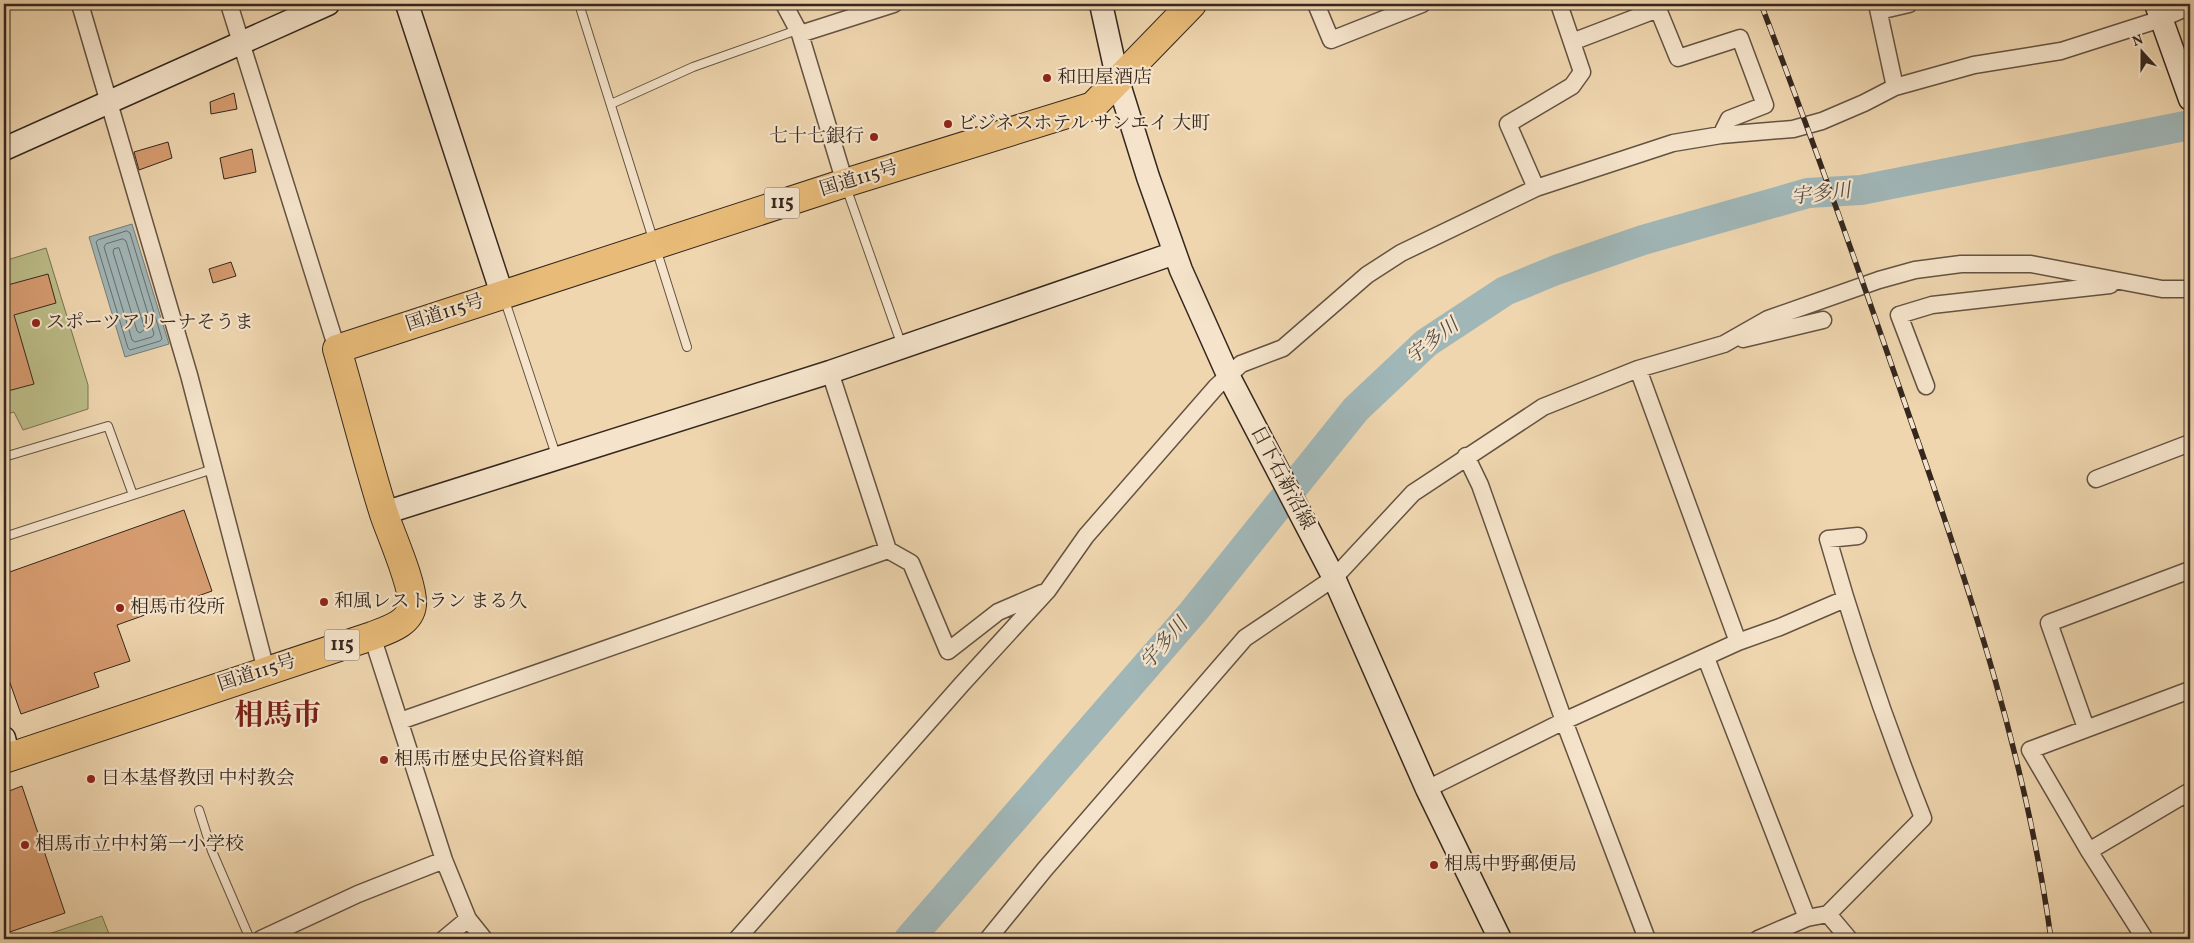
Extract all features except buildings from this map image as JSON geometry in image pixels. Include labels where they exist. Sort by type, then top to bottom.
[{"type":"highway","name":"国道115号","points":[[5,751],[372,636],[393,628],[407,618],[412,606],[409,586],[384,513],[337,349],[655,244],[1092,106],[1118,82],[1192,4]]},
{"type":"street","points":[[80,4],[189,375],[266,670]]},
{"type":"street","points":[[229,4],[337,349]]},
{"type":"street","points":[[4,150],[241,41],[328,4]]},
{"type":"street","points":[[407,4],[502,294]]},
{"type":"street","points":[[784,4],[799,32],[845,183]]},
{"type":"street","points":[[799,32],[894,4]]},
{"type":"street","name":"日下石新沼線","points":[[1101,4],[1118,82],[1148,177],[1175,253],[1230,379],[1334,578],[1495,938]]},
{"type":"street","points":[[1316,4],[1331,40],[1422,4]]},
{"type":"street","points":[[1536,188],[1508,124],[1572,86],[1582,72],[1559,4]]},
{"type":"street","points":[[1894,87],[1878,7],[1909,4]]},
{"type":"street","points":[[737,939],[962,684],[1048,590],[1086,536],[1230,379],[1241,364],[1283,348],[1368,275],[1402,253],[1536,188],[1672,143],[1721,135],[1793,129],[1822,120],[1864,103],[1894,87],[1974,65],[2061,51],[2161,19],[2190,6]]},
{"type":"street","points":[[1572,42],[1658,9],[1678,58],[1740,38],[1765,105],[1729,119],[1721,135]]},
{"type":"street","points":[[2161,19],[2190,99]]},
{"type":"street","points":[[384,513],[830,372],[1175,253]]},
{"type":"street","points":[[1724,344],[1768,319],[1879,280],[1915,270],[1961,264],[2031,264],[2162,289],[2190,288]]},
{"type":"street","points":[[1926,386],[1899,316],[1932,305],[2124,283]]},
{"type":"street","points":[[988,939],[1045,869],[1245,638],[1334,578],[1413,493],[1466,456],[1543,407],[1638,369],[1724,344],[1823,320]]},
{"type":"street","points":[[1638,369],[1738,642]]},
{"type":"street","points":[[830,372],[888,550],[911,563],[948,651],[998,612],[1048,590]]},
{"type":"street","points":[[2096,479],[2190,443]]},
{"type":"street","points":[[1466,456],[1480,485],[1564,721],[1647,939]]},
{"type":"street","points":[[1758,939],[1807,918],[1828,914],[1923,818],[1890,734],[1845,599],[1828,539],[1858,536]]},
{"type":"street","points":[[400,721],[888,550]]},
{"type":"street","points":[[2086,728],[2049,623],[2190,570]]},
{"type":"street","points":[[1427,789],[1564,721],[1738,642],[1780,627],[1845,599]]},
{"type":"street","points":[[372,636],[444,860],[468,919],[484,939]]},
{"type":"street","points":[[1706,658],[1807,918]]},
{"type":"street","points":[[2145,939],[2089,851],[2030,750],[2190,690]]},
{"type":"street","points":[[2089,851],[2187,793],[2190,798]]},
{"type":"street","points":[[261,939],[358,894],[444,860]]},
{"type":"street","points":[[1828,914],[1850,939]]},
{"type":"street","points":[[444,939],[468,919]]},
{"type":"lane","points":[[579,4],[687,347]]},
{"type":"lane","points":[[611,104],[693,67],[799,32]]},
{"type":"lane","points":[[845,183],[902,347]]},
{"type":"lane","points":[[502,294],[557,458]]},
{"type":"lane","points":[[4,457],[108,426],[133,495]]},
{"type":"lane","points":[[4,537],[213,469]]},
{"type":"lane","points":[[199,810],[212,851],[250,939]]},
{"type":"green space","name":"スポーツアリーナそうま","points":[[46,248],[88,385],[88,409],[23,430],[14,412],[4,415],[4,261]]},
{"type":"green space","points":[[102,916],[111,939],[34,939]]},
{"type":"water","points":[[132,224],[169,344],[125,357],[89,237]]},
{"type":"waterway","name":"宇多川","points":[[909,939],[1193,612],[1356,409],[1426,343],[1505,291],[1556,270],[1643,240],[1808,193],[1861,190],[2190,125]]},
{"type":"railway","points":[[1761,4],[1856,264],[1933,484],[1975,612],[2012,741],[2041,873],[2051,939]]},
{"type":"place","name":"和田屋酒店","points":[[1047,78]]},
{"type":"place","name":"ビジネスホテル サンエイ 大町","points":[[948,124]]},
{"type":"place","name":"七十七銀行","points":[[874,137]]},
{"type":"place","name":"スポーツアリーナそうま","points":[[36,323]]},
{"type":"place","name":"和風レストラン まる久","points":[[324,602]]},
{"type":"place","name":"相馬市役所","points":[[120,608]]},
{"type":"place","name":"相馬市歴史民俗資料館","points":[[384,760]]},
{"type":"place","name":"日本基督教団 中村教会","points":[[91,779]]},
{"type":"place","name":"相馬市立中村第一小学校","points":[[25,845]]},
{"type":"place","name":"相馬中野郵便局","points":[[1434,865]]},
{"type":"district","name":"相馬市","points":[[278,716]]}]
